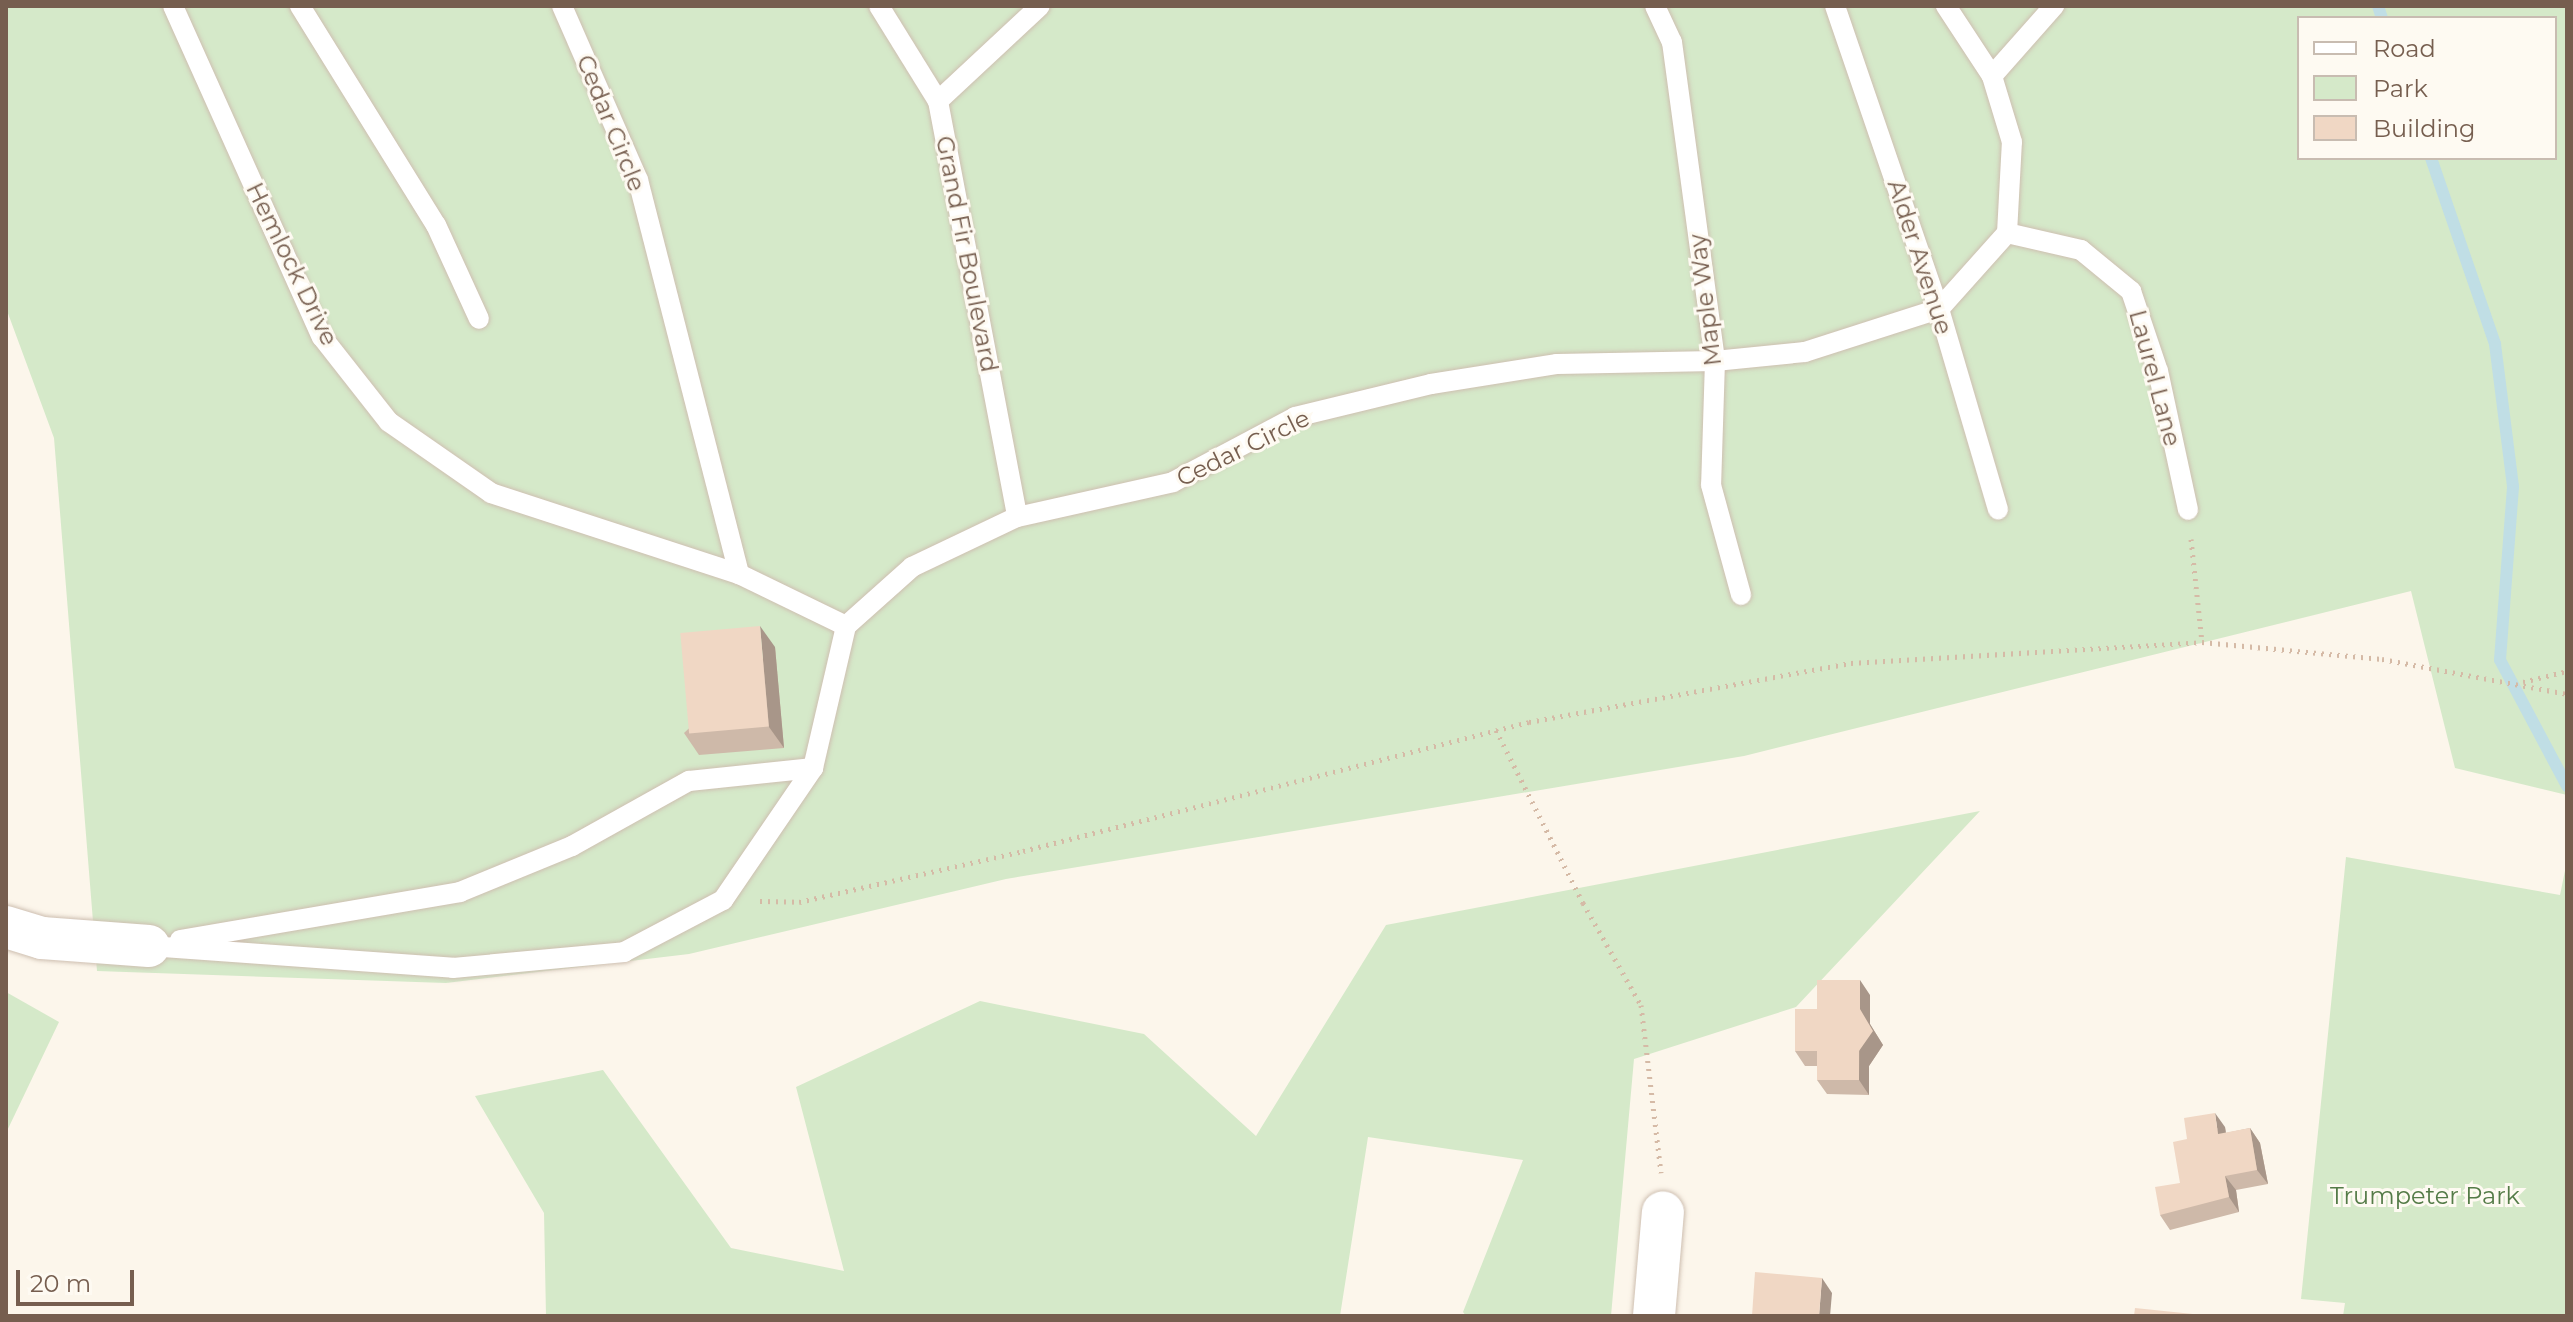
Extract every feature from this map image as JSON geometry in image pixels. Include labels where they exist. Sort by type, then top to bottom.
[{"type":"street","points":[[6,927],[42,938],[149,946]]},
{"type":"street","points":[[1654,1316],[1663,1199]]},
{"type":"lane","name":"Hemlock Drive","points":[[173,6],[322,337],[389,422],[491,493],[739,574]]},
{"type":"lane","points":[[300,6],[436,225],[479,319]]},
{"type":"lane","name":"Cedar Circle","points":[[562,6],[638,180],[739,574]]},
{"type":"lane","name":"Grand Fir Boulevard","points":[[879,6],[938,101],[1017,517]]},
{"type":"lane","points":[[938,101],[1039,6]]},
{"type":"lane","name":"Maple Way","points":[[1655,6],[1672,42],[1715,361],[1711,485],[1741,595]]},
{"type":"lane","name":"Alder Avenue","points":[[1835,6],[1939,309],[1998,510]]},
{"type":"lane","points":[[1939,309],[2007,233],[2012,142],[1992,76],[1946,6]]},
{"type":"lane","points":[[1992,76],[2054,6]]},
{"type":"lane","name":"Laurel Lane","points":[[2007,233],[2081,250],[2131,291],[2158,371],[2188,510]]},
{"type":"lane","name":"Cedar Circle","points":[[846,626],[912,567],[1017,517],[1173,482],[1295,417],[1431,384],[1557,364],[1715,361],[1805,352],[1939,309]]},
{"type":"lane","points":[[149,946],[453,968],[624,952],[723,900],[813,768],[846,626],[739,574]]},
{"type":"lane","points":[[149,946],[460,892],[572,846],[689,781],[813,768]]},
{"type":"path","points":[[2188,510],[2202,642]]},
{"type":"path","points":[[723,900],[814,898],[1023,851],[1496,730],[1851,663],[2202,642],[2382,659],[2522,682],[2567,694]]},
{"type":"path","points":[[2522,682],[2567,671]]},
{"type":"path","points":[[1496,730],[1583,903],[1641,1005],[1663,1199]]},
{"type":"green space","points":[[6,6],[2567,6],[2567,795],[2455,768],[2411,591],[1744,756],[1006,879],[689,954],[446,983],[97,971],[54,438],[6,308]]},
{"type":"green space","points":[[1980,811],[1796,1007],[1634,1059],[1611,1316],[1466,1316],[1463,1312],[1523,1160],[1368,1137],[1340,1316],[546,1316],[544,1213],[475,1096],[603,1070],[731,1248],[844,1271],[796,1087],[980,1001],[1144,1034],[1256,1136],[1386,925]]},
{"type":"green space","name":"Trumpeter Park","points":[[2346,857],[2560,895],[2567,861],[2567,1316],[2343,1316],[2345,1303],[2301,1299]]},
{"type":"green space","points":[[6,992],[59,1022],[6,1133]]},
{"type":"building","points":[[760,626],[769,727],[689,734],[680,633]]},
{"type":"building","points":[[1817,980],[1860,980],[1860,1009],[1873,1031],[1859,1051],[1859,1080],[1817,1080],[1817,1051],[1795,1051],[1795,1009],[1817,1009]]},
{"type":"building","points":[[2215,1113],[2218,1134],[2250,1128],[2257,1170],[2225,1176],[2229,1197],[2160,1215],[2155,1187],[2180,1183],[2173,1142],[2187,1139],[2184,1118]]},
{"type":"building","points":[[1755,1272],[1822,1278],[1819,1316],[1752,1316]]},
{"type":"building","points":[[2135,1308],[2212,1316],[2134,1316]]},
{"type":"waterway","points":[[2378,6],[2381,16]]},
{"type":"waterway","points":[[2432,160],[2495,344],[2513,487],[2500,660],[2567,786]]}]
